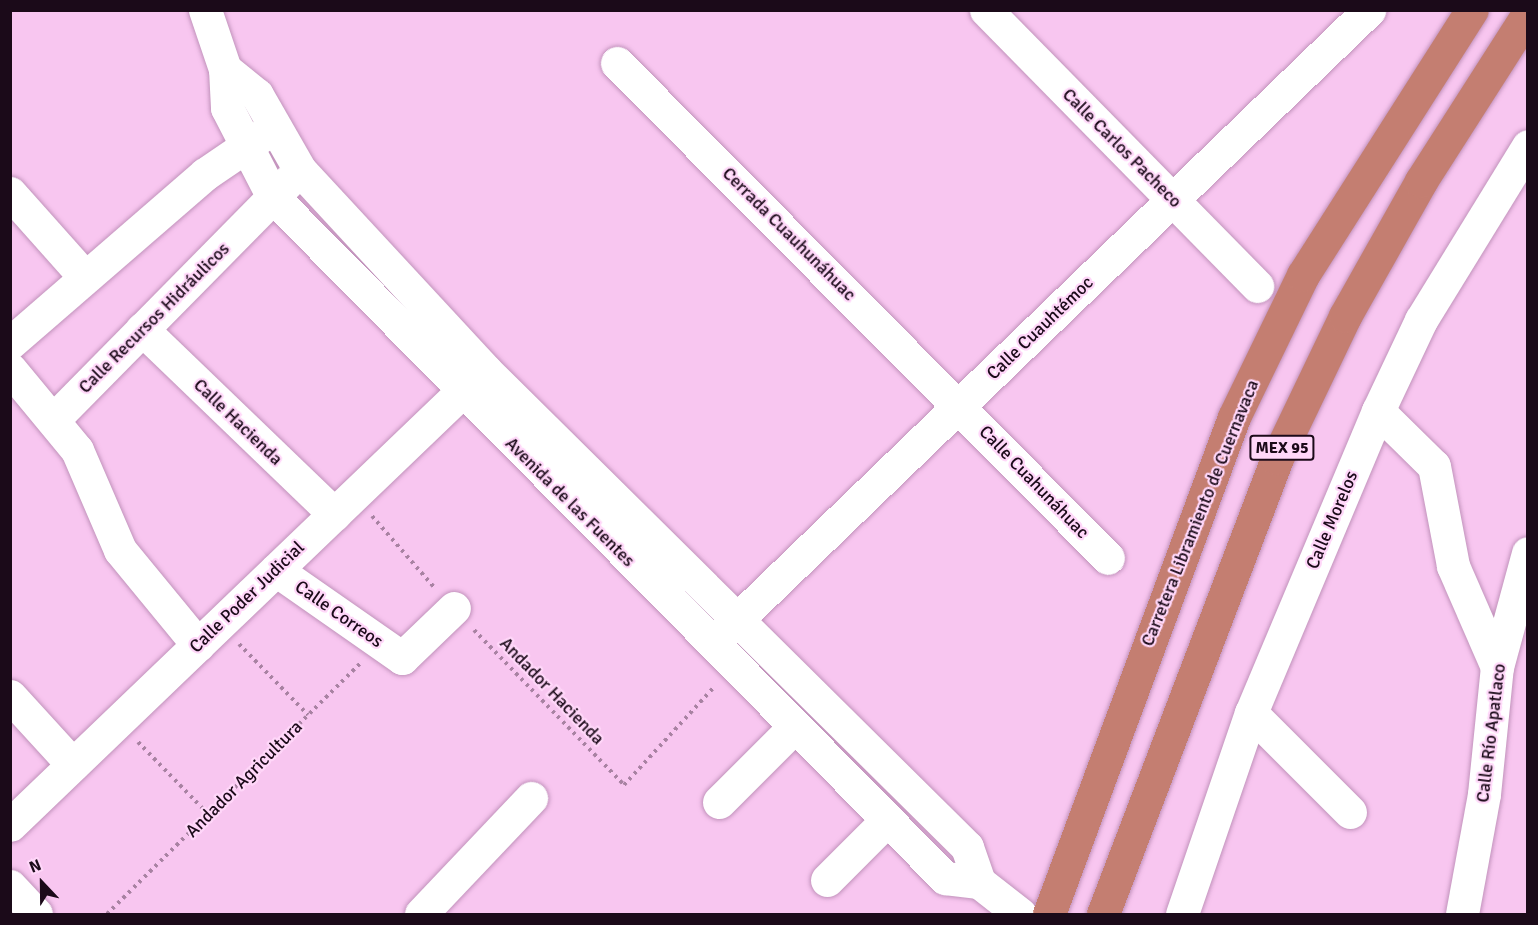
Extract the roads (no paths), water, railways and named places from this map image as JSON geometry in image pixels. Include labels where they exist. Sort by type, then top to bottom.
[{"type":"highway","name":"Carretera Libramiento de Cuernavaca","points":[[1049,915],[1234,417],[1303,275],[1472,10]]},
{"type":"highway","name":"MEX 95","points":[[1103,915],[1277,458],[1345,316],[1420,181],[1527,14]]},
{"type":"street","name":"Avenida de las Fuentes","points":[[205,10],[225,69],[227,108],[242,145],[273,196],[735,622],[967,847],[996,902]]},
{"type":"street","name":"Calle Carlos Pacheco","points":[[986,10],[1257,286]]},
{"type":"street","name":"Calle Cuauhtémoc","points":[[722,655],[735,622],[1370,10]]},
{"type":"street","name":"Cerrada Cuauhunáhuac","points":[[617,63],[961,405]]},
{"type":"street","name":"Avenida de las Fuentes","points":[[225,69],[256,95],[273,131],[300,170],[473,381],[722,655],[945,878],[996,902]]},
{"type":"street","points":[[10,343],[84,276],[242,145],[273,131]]},
{"type":"street","name":"Calle Morelos","points":[[1182,915],[1251,713],[1378,411],[1421,320],[1527,146]]},
{"type":"street","name":"Calle Recursos Hidráulicos","points":[[54,418],[300,170]]},
{"type":"street","points":[[10,193],[84,276]]},
{"type":"street","name":"Calle Hacienda","points":[[142,329],[344,505]]},
{"type":"street","points":[[10,369],[54,418],[100,494],[120,550],[209,634]]},
{"type":"street","name":"Calle Poder Judicial","points":[[10,825],[473,381]]},
{"type":"street","name":"Calle Cuahunáhuac","points":[[961,405],[1108,558]]},
{"type":"street","points":[[1378,411],[1427,454],[1453,566],[1497,667]]},
{"type":"street","name":"Calle Río Apatlaco","points":[[1462,915],[1484,794],[1497,667],[1527,553]]},
{"type":"street","name":"Calle Correos","points":[[276,570],[391,651],[454,608]]},
{"type":"street","points":[[10,696],[73,765]]},
{"type":"street","points":[[1251,713],[1350,812]]},
{"type":"street","points":[[719,802],[794,727]]},
{"type":"street","points":[[421,915],[531,798]]},
{"type":"street","points":[[827,880],[887,820]]},
{"type":"street","points":[[10,886],[36,915]]}]
